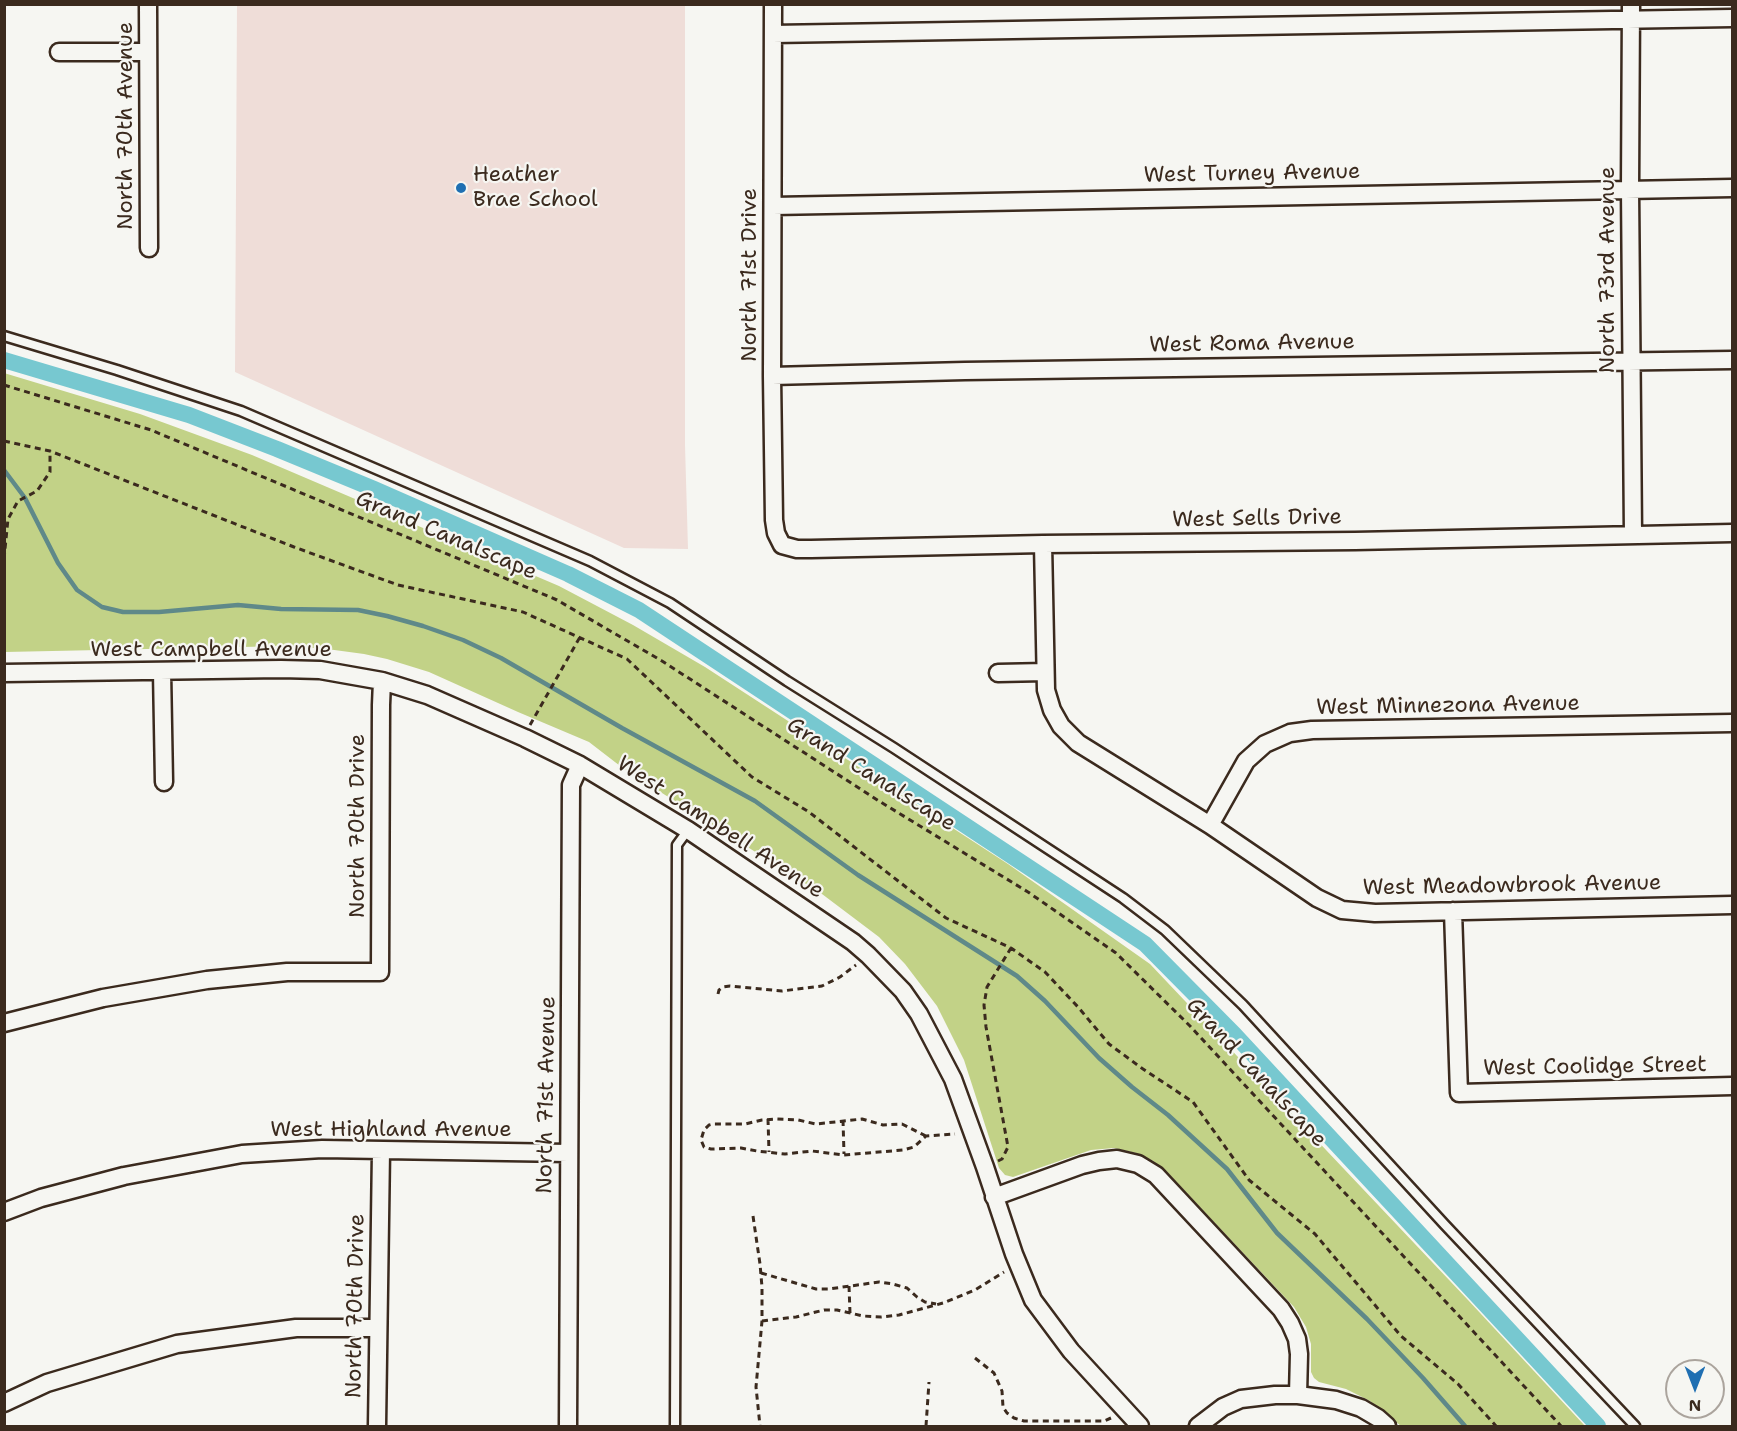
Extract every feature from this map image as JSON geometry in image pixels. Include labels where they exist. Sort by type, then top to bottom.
[{"type":"street","name":"North 70th Avenue","points":[[148,4],[148,248]]},
{"type":"street","name":"North 71st Drive","points":[[773,4],[774,520],[776,533],[782,545]]},
{"type":"street","points":[[773,34],[1631,12],[1732,18]]},
{"type":"street","name":"North 73rd Avenue","points":[[1631,12],[1633,535]]},
{"type":"street","points":[[59,52],[148,52]]},
{"type":"street","name":"West Turney Avenue","points":[[773,206],[1732,188]]},
{"type":"street","name":"West Roma Avenue","points":[[772,376],[1732,360]]},
{"type":"street","name":"West Sells Drive","points":[[782,545],[797,549],[812,549],[1355,541],[1732,532]]},
{"type":"street","name":"West Meadowbrook Avenue","points":[[1043,544],[1046,690],[1052,710],[1061,726],[1078,743],[1210,825],[1317,898],[1342,910],[1375,913],[1732,905]]},
{"type":"street","name":"West Campbell Avenue","points":[[4,673],[281,669],[320,670],[382,681],[427,695],[525,738],[580,765],[688,830],[853,942],[903,992],[919,1014],[953,1078],[1014,1254],[1033,1300],[1071,1351],[1140,1426]]},
{"type":"street","points":[[162,671],[164,782]]},
{"type":"street","points":[[998,674],[1045,672]]},
{"type":"street","name":"North 70th Drive","points":[[4,1023],[103,999],[207,980],[287,972],[380,972],[382,681]]},
{"type":"street","name":"West Minnezona Avenue","points":[[1210,825],[1246,761],[1265,744],[1290,733],[1311,730],[1732,723]]},
{"type":"street","name":"North 71st Avenue","points":[[568,1426],[571,785],[580,765]]},
{"type":"street","name":"West Coolidge Street","points":[[1453,911],[1459,1093],[1732,1086]]},
{"type":"street","name":"West Highland Avenue","points":[[4,1212],[41,1198],[124,1176],[242,1154],[322,1149],[568,1153]]},
{"type":"street","name":"North 70th Drive","points":[[377,1426],[381,1151]]},
{"type":"street","points":[[994,1197],[1099,1161],[1117,1159],[1138,1164],[1156,1175],[1281,1310],[1290,1323],[1297,1339],[1299,1354],[1298,1395]]},
{"type":"street","points":[[4,1403],[47,1383],[177,1344],[296,1328],[378,1328]]},
{"type":"street","points":[[1198,1426],[1223,1407],[1241,1399],[1257,1396],[1298,1395],[1336,1400],[1361,1408],[1387,1426]]},
{"type":"lane","points":[[4,336],[241,411],[590,561],[670,603],[1123,898],[1165,930],[1242,1005],[1635,1426]]},
{"type":"lane","points":[[675,1426],[677,845],[688,830]]},
{"type":"path","name":"Grand Canalscape","points":[[4,386],[151,430],[557,600],[662,661],[879,801],[1028,892],[1116,953],[1190,1026],[1561,1426]]},
{"type":"path","points":[[4,441],[50,451],[294,547],[398,585],[523,612],[627,659],[752,777],[809,812],[946,918],[1011,948],[1045,972],[1109,1044],[1193,1102],[1249,1180],[1315,1234],[1401,1336],[1458,1384],[1496,1426]]},
{"type":"path","points":[[4,559],[8,519],[18,501],[37,491],[50,472],[50,451]]},
{"type":"path","points":[[538,710],[580,636]]},
{"type":"path","points":[[985,1167],[1002,1159],[1008,1147],[984,1005],[987,987],[1011,948]]},
{"type":"path","points":[[718,994],[723,987],[730,986],[782,991],[822,986],[840,977],[857,964]]},
{"type":"path","points":[[768,1119],[769,1152]]},
{"type":"path","points":[[926,1136],[914,1147],[903,1150],[844,1155],[812,1151],[785,1154],[741,1148],[711,1149],[704,1147],[701,1140],[704,1130],[709,1125],[745,1124],[768,1119],[798,1120],[816,1124],[862,1119],[883,1125],[902,1124],[926,1136],[955,1134]]},
{"type":"path","points":[[843,1120],[844,1155]]},
{"type":"path","points":[[753,1216],[761,1273],[762,1321],[756,1387],[760,1426]]},
{"type":"path","points":[[762,1321],[796,1317],[824,1310],[837,1310],[863,1316],[899,1315],[975,1290],[1004,1272]]},
{"type":"path","points":[[761,1273],[816,1289],[879,1282],[893,1284],[907,1288],[925,1302],[938,1304]]},
{"type":"path","points":[[849,1286],[850,1313]]},
{"type":"path","points":[[975,1358],[994,1373],[1002,1391],[1003,1407],[1014,1418],[1023,1421],[1104,1421],[1113,1418]]},
{"type":"path","points":[[926,1426],[929,1382]]},
{"type":"path","points":[[1035,1421],[1035,1426]]},
{"type":"shaded area","name":"Heather Brae School","points":[[237,5],[685,5],[685,445],[688,549],[624,548],[235,372]]},
{"type":"green space","points":[[4,373],[140,414],[252,455],[559,586],[705,667],[1008,864],[1150,964],[1585,1426],[1401,1426],[1370,1401],[1346,1389],[1319,1382],[1314,1378],[1311,1372],[1311,1344],[1306,1327],[1294,1307],[1166,1171],[1153,1161],[1136,1153],[1114,1148],[1091,1150],[1013,1177],[1005,1175],[999,1168],[964,1060],[937,1006],[905,964],[879,937],[822,894],[624,769],[589,742],[429,672],[364,654],[289,646],[5,652]]},
{"type":"waterway","points":[[4,360],[189,415],[277,449],[568,574],[639,610],[1145,944],[1235,1035],[1598,1426]]},
{"type":"waterway","points":[[4,470],[25,498],[58,563],[77,590],[102,607],[123,612],[159,612],[238,605],[281,609],[358,610],[423,626],[463,640],[501,658],[755,801],[858,875],[1017,976],[1045,1001],[1099,1058],[1168,1115],[1227,1169],[1277,1233],[1367,1319],[1465,1426]]},
{"type":"place","name":"Heather Brae School","points":[[461,188]]}]
